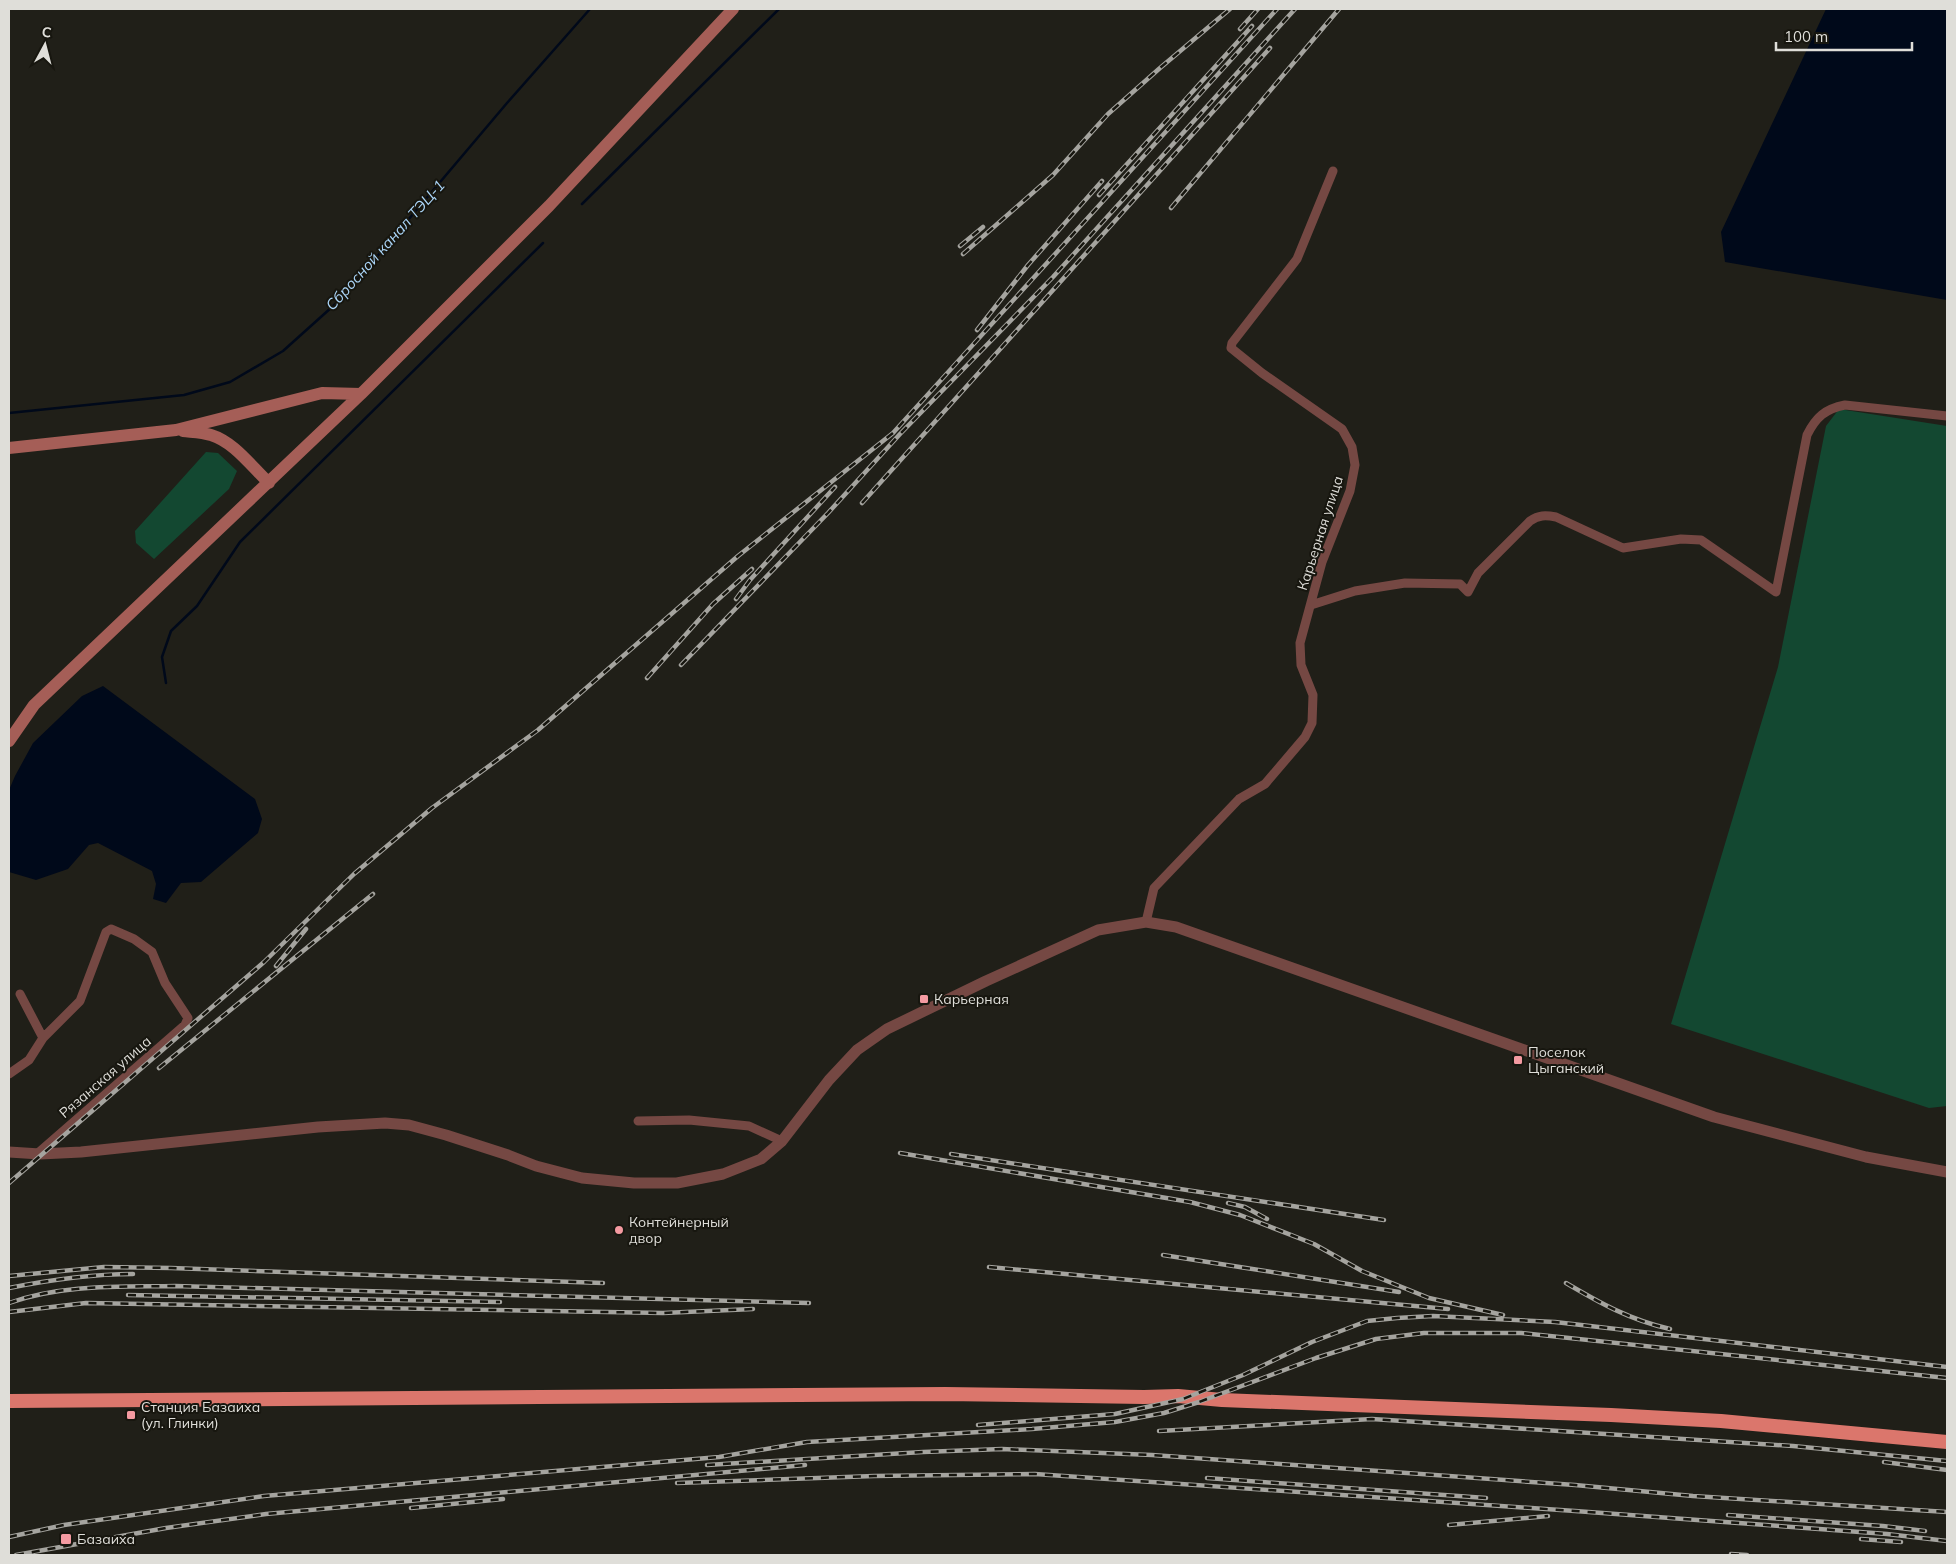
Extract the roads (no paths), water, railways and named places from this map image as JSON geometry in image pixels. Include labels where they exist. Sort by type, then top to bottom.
[{"type":"highway","points":[[9,1401],[945,1394],[1178,1396],[1222,1400],[1722,1421],[1947,1442]]},
{"type":"main road","points":[[9,741],[34,705],[361,394],[549,206],[734,9]]},
{"type":"main road","points":[[9,448],[176,430],[322,393],[361,394]]},
{"type":"main road","points":[[176,430],[210,435],[234,447],[269,482]]},
{"type":"street","name":"Карьерная улица","points":[[1146,922],[1154,888],[1239,799],[1265,784],[1306,737],[1312,723],[1313,695],[1301,665],[1299,650],[1322,562],[1350,491],[1355,465],[1352,447],[1342,430],[1262,373],[1231,348],[1232,342],[1297,258],[1333,171]]},
{"type":"street","points":[[1311,605],[1355,591],[1405,583],[1460,584],[1468,592],[1478,573],[1530,521],[1538,516],[1546,515],[1556,517],[1623,548],[1681,539],[1701,540],[1776,592],[1807,435],[1813,422],[1822,413],[1845,405],[1947,416]]},
{"type":"street","points":[[9,1152],[36,1154],[81,1152],[318,1127],[385,1123],[409,1125],[446,1135],[536,1166],[582,1178],[677,1183],[723,1174],[761,1159],[782,1141],[829,1080],[857,1050],[887,1029],[1098,930],[1146,922],[1184,930],[1714,1117],[1866,1157],[1947,1172]]},
{"type":"street","name":"Рязанская улица","points":[[36,1154],[185,1025],[188,1018],[164,983],[152,952],[134,939],[111,929],[106,932],[80,1001],[43,1038]]},
{"type":"street","points":[[9,1074],[29,1060],[43,1038],[20,994]]},
{"type":"street","points":[[638,1121],[689,1120],[749,1126],[782,1141]]},
{"type":"water","points":[[1826,9],[1947,9],[1947,300],[1725,262],[1721,232]]},
{"type":"water","points":[[103,686],[255,799],[262,819],[258,833],[201,882],[181,883],[166,903],[153,899],[156,884],[152,871],[98,843],[89,845],[68,869],[36,880],[9,872],[9,790],[15,776],[33,743],[82,696]]},
{"type":"waterway","name":"Сбросной канал ТЭЦ-1","points":[[9,413],[184,395],[230,382],[283,351],[342,298],[507,103],[590,9]]},
{"type":"waterway","points":[[582,204],[779,9]]},
{"type":"waterway","points":[[166,683],[162,657],[171,631],[197,606],[240,542],[543,243]]},
{"type":"railway","points":[[963,254],[1053,175],[1108,114],[1230,9]]},
{"type":"railway","points":[[1240,29],[1258,9]]},
{"type":"railway","points":[[9,1183],[264,962],[354,874],[432,808],[538,730],[738,556],[893,433],[1277,9]]},
{"type":"railway","points":[[681,665],[828,513],[900,434],[1053,277],[1295,9]]},
{"type":"railway","points":[[1171,208],[1339,9]]},
{"type":"railway","points":[[1099,195],[1252,26]]},
{"type":"railway","points":[[862,503],[1270,48]]},
{"type":"railway","points":[[977,330],[1028,265],[1102,181]]},
{"type":"railway","points":[[960,246],[983,227]]},
{"type":"railway","points":[[736,599],[750,580],[835,487]]},
{"type":"railway","points":[[647,678],[713,604],[752,569]]},
{"type":"railway","points":[[159,1068],[373,894]]},
{"type":"railway","points":[[276,966],[306,929]]},
{"type":"railway","points":[[900,1153],[1190,1202],[1240,1215],[1314,1244],[1362,1271],[1429,1298],[1503,1315]]},
{"type":"railway","points":[[951,1154],[1384,1220]]},
{"type":"railway","points":[[1228,1203],[1245,1207],[1267,1219]]},
{"type":"railway","points":[[1163,1255],[1399,1292]]},
{"type":"railway","points":[[9,1276],[104,1267],[603,1283]]},
{"type":"railway","points":[[989,1267],[1448,1309]]},
{"type":"railway","points":[[9,1288],[71,1278],[133,1274]]},
{"type":"railway","points":[[1566,1283],[1628,1316],[1670,1329]]},
{"type":"railway","points":[[9,1303],[50,1292],[91,1288],[175,1286],[809,1303]]},
{"type":"railway","points":[[128,1295],[500,1302]]},
{"type":"railway","points":[[9,1312],[86,1303],[663,1313],[753,1309]]},
{"type":"railway","points":[[978,1425],[1115,1414],[1183,1399],[1243,1375],[1312,1342],[1367,1321],[1397,1318],[1433,1316],[1555,1322],[1947,1367]]},
{"type":"railway","points":[[9,1537],[64,1525],[264,1496],[719,1457],[807,1442],[1032,1429],[1115,1422],[1164,1413],[1199,1402],[1316,1358],[1376,1339],[1424,1333],[1521,1333],[1947,1378]]},
{"type":"railway","points":[[1159,1431],[1372,1419],[1793,1446],[1947,1461]]},
{"type":"railway","points":[[707,1465],[1002,1449],[1152,1455],[1575,1485],[1693,1496],[1947,1512]]},
{"type":"railway","points":[[1884,1462],[1947,1470]]},
{"type":"railway","points":[[16,1555],[166,1528],[266,1514],[805,1465]]},
{"type":"railway","points":[[677,1483],[874,1476],[1035,1474],[1575,1511],[1887,1534],[1947,1541]]},
{"type":"railway","points":[[1207,1478],[1486,1498]]},
{"type":"railway","points":[[411,1508],[503,1499]]},
{"type":"railway","points":[[1728,1515],[1883,1526],[1925,1531]]},
{"type":"railway","points":[[1449,1525],[1548,1516]]},
{"type":"railway","points":[[1861,1539],[1901,1542]]},
{"type":"railway","points":[[1731,1554],[1747,1555]]},
{"type":"place","name":"Карьерная","points":[[924,999]]},
{"type":"place","name":"Поселок Цыганский","points":[[1518,1060]]},
{"type":"place","name":"Контейнерный двор","points":[[619,1230]]},
{"type":"place","name":"Станция Базаиха (ул. Глинки)","points":[[131,1415]]},
{"type":"place","name":"Базаиха","points":[[66,1539]]}]
